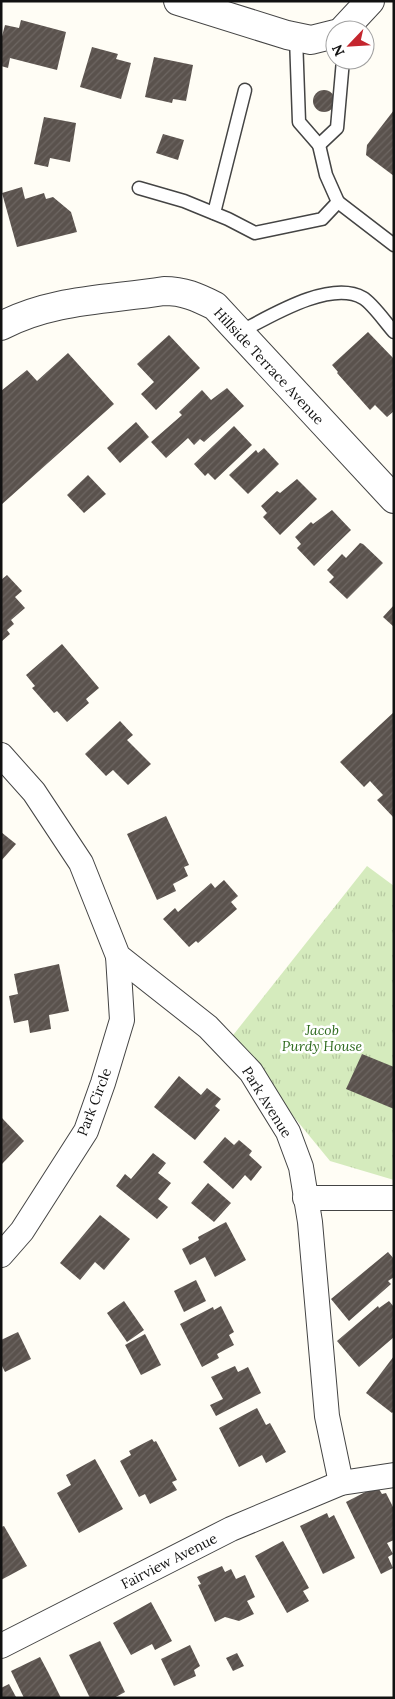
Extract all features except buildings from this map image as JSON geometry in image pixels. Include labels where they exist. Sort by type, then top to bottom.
[{"type":"street","points":[[178,1],[296,37],[311,40],[325,36]]},
{"type":"street","points":[[352,20],[370,1]]},
{"type":"street","name":"Hillside Terrace Avenue","points":[[1,326],[23,314],[64,304],[179,291],[215,306],[394,499]]},
{"type":"street","points":[[1,755],[34,792],[81,863],[118,956]]},
{"type":"street","name":"Park Avenue","points":[[118,956],[208,1027],[251,1072],[288,1132],[301,1167],[310,1222],[327,1416],[341,1483]]},
{"type":"street","name":"Park Circle","points":[[1,1255],[22,1231],[86,1131],[122,1020],[118,956]]},
{"type":"street","points":[[305,1198],[394,1198]]},
{"type":"street","points":[[341,1483],[394,1475]]},
{"type":"street","name":"Fairview Avenue","points":[[1,1646],[231,1529],[341,1483]]},
{"type":"lane","points":[[296,37],[299,122],[319,146],[326,175],[338,202],[394,244]]},
{"type":"lane","points":[[319,146],[337,128],[342,70]]},
{"type":"lane","points":[[214,213],[245,90]]},
{"type":"lane","points":[[139,188],[214,213],[255,233],[322,219],[338,202]]},
{"type":"lane","points":[[240,332],[278,312],[318,295],[348,294],[363,298],[394,332]]},
{"type":"green space","name":"Jacob Purdy House","points":[[367,866],[394,886],[394,1180],[330,1161],[230,1039]]}]
